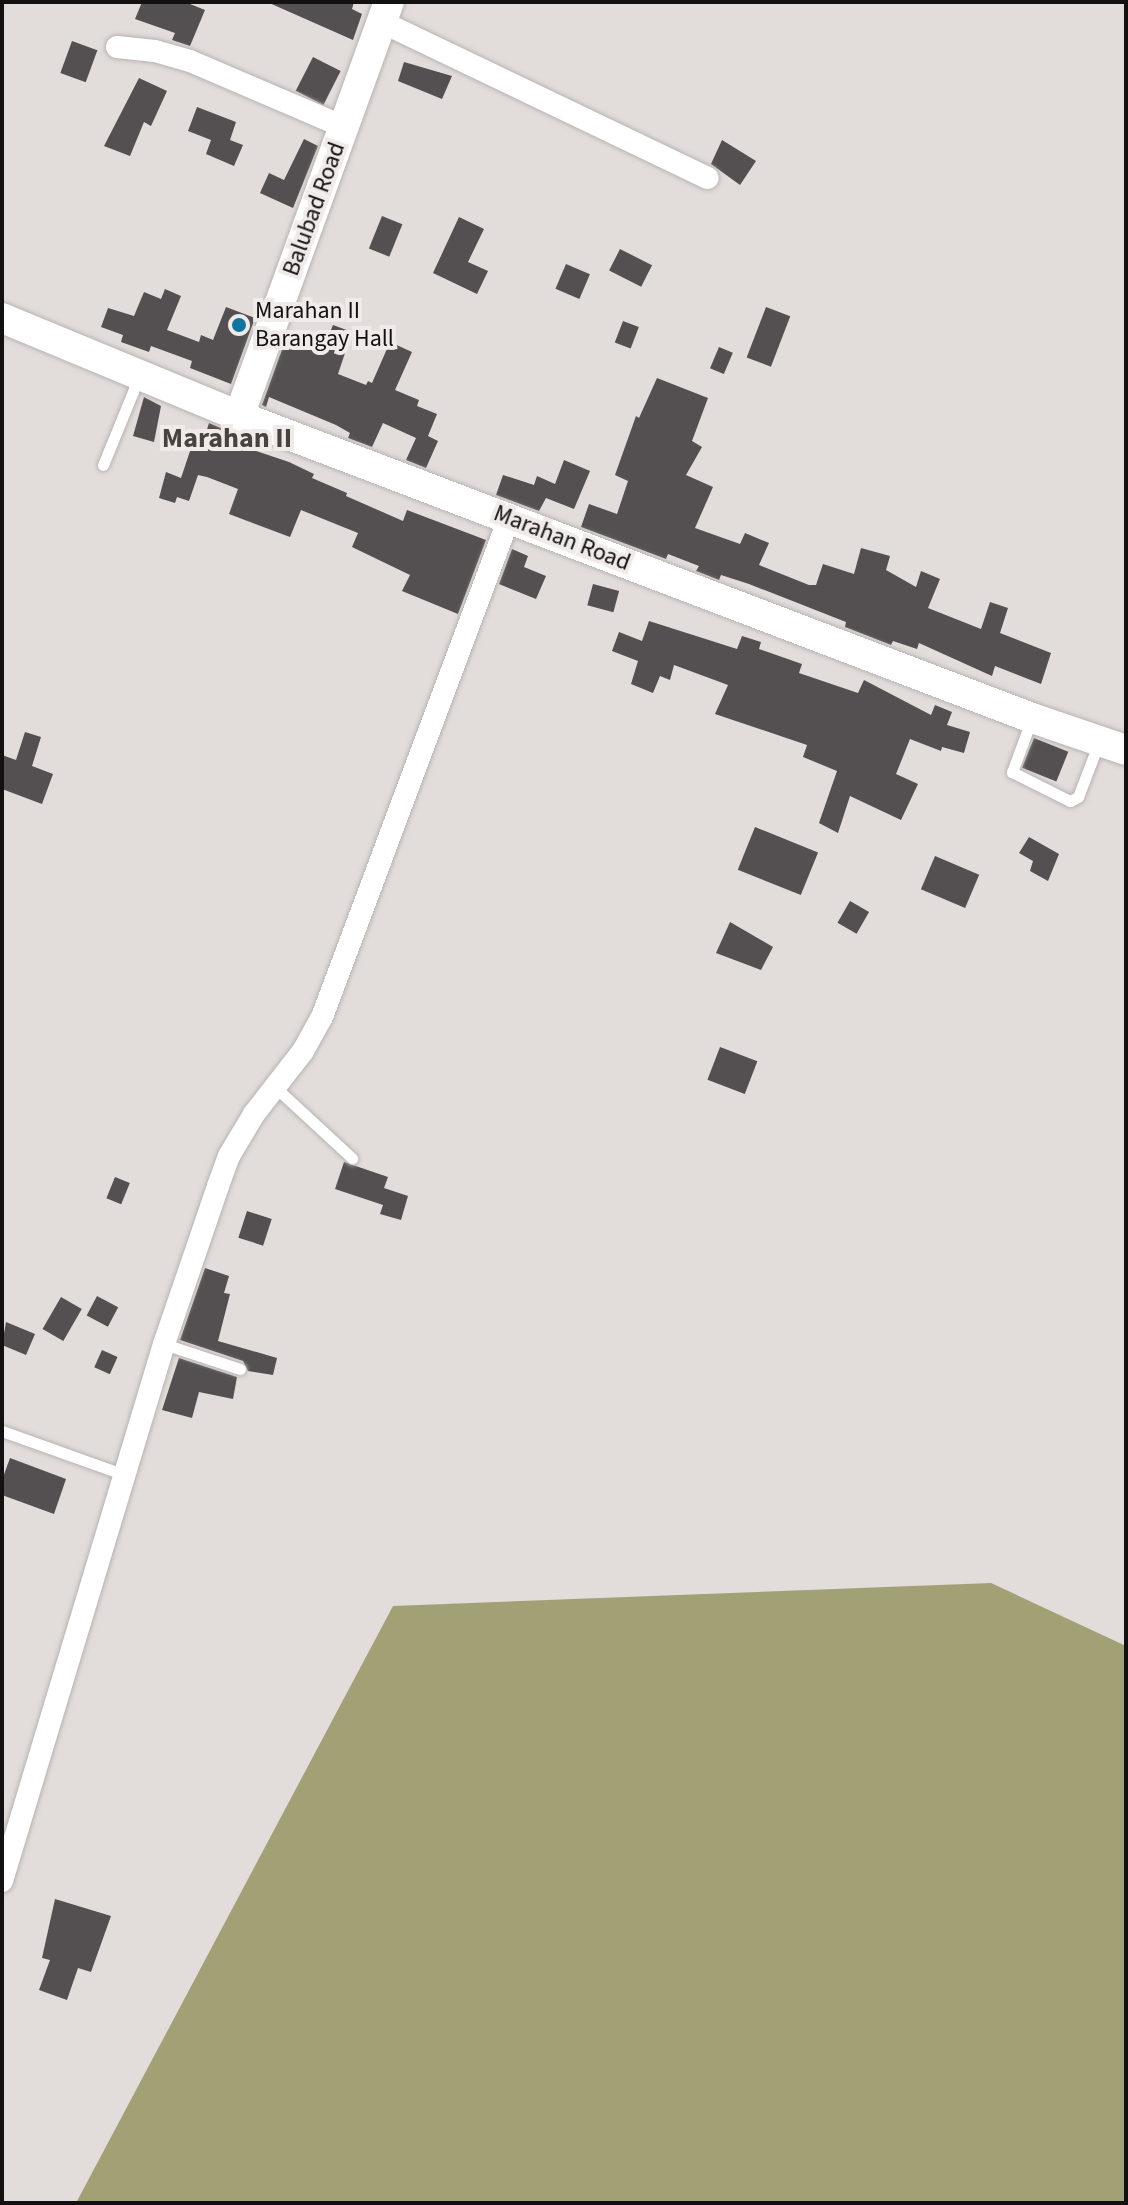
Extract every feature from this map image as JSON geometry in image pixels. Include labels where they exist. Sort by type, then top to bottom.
[{"type":"main road","name":"Balubad Road","points":[[239,416],[386,12]]},
{"type":"main road","name":"Marahan Road","points":[[2,318],[239,416],[1032,718],[1113,746]]},
{"type":"street","points":[[386,12],[707,178]]},
{"type":"street","points":[[117,47],[155,51],[190,61],[344,127]]},
{"type":"street","points":[[2,1881],[164,1344],[229,1156],[303,1051],[322,1017],[509,518]]},
{"type":"lane","points":[[103,465],[140,375]]},
{"type":"lane","points":[[1032,718],[1012,772],[1070,801],[1078,797],[1113,746]]},
{"type":"lane","points":[[275,1087],[352,1158]]},
{"type":"lane","points":[[164,1344],[240,1369]]},
{"type":"lane","points":[[2,1431],[125,1475]]},
{"type":"shaded area","points":[[991,1583],[1126,1646],[1126,2203],[76,2203],[393,1606]]},
{"type":"building","points":[[142,2],[185,2],[205,10],[190,46],[172,40],[175,33],[135,19]]},
{"type":"building","points":[[267,2],[354,2],[352,9],[362,14],[353,40]]},
{"type":"building","points":[[72,41],[97,50],[86,82],[60,73]]},
{"type":"building","points":[[313,57],[341,71],[323,105],[296,91]]},
{"type":"building","points":[[404,62],[452,76],[442,99],[398,81]]},
{"type":"building","points":[[139,78],[167,91],[151,126],[144,122],[130,156],[104,146]]},
{"type":"building","points":[[197,107],[236,122],[230,140],[243,145],[234,166],[206,154],[211,140],[188,131]]},
{"type":"building","points":[[304,139],[318,146],[293,208],[260,193],[269,173],[284,180]]},
{"type":"building","points":[[722,140],[756,161],[740,185],[711,164]]},
{"type":"building","points":[[382,216],[402,224],[389,257],[369,248]]},
{"type":"building","points":[[459,217],[484,229],[468,262],[488,271],[477,294],[433,273]]},
{"type":"building","points":[[620,249],[652,265],[641,287],[609,270]]},
{"type":"building","points":[[566,264],[590,274],[579,299],[555,289]]},
{"type":"building","points":[[165,289],[181,296],[167,330],[199,342],[201,335],[213,340],[226,307],[255,318],[231,384],[190,368],[192,361],[151,346],[149,352],[121,342],[123,335],[101,327],[108,308],[134,316],[144,292],[161,299]]},
{"type":"building","points":[[766,307],[790,316],[771,367],[747,357]]},
{"type":"building","points":[[623,321],[639,327],[631,349],[615,342]]},
{"type":"building","points":[[333,325],[352,332],[338,374],[366,385],[368,381],[372,383],[390,342],[412,352],[395,390],[419,400],[417,406],[437,414],[428,436],[438,441],[426,468],[406,460],[416,438],[383,423],[372,447],[348,438],[350,433],[336,425],[269,397],[266,407],[262,405],[289,330],[326,342]]},
{"type":"building","points":[[719,347],[733,353],[724,374],[710,368]]},
{"type":"building","points":[[657,378],[708,398],[692,441],[702,447],[686,475],[713,487],[695,528],[740,544],[745,533],[769,543],[759,565],[809,585],[816,585],[823,564],[854,574],[861,548],[890,556],[886,570],[916,587],[921,571],[940,579],[928,608],[981,629],[990,602],[1008,608],[1000,633],[1051,653],[1041,684],[995,666],[992,676],[919,643],[917,649],[893,641],[891,645],[845,627],[846,622],[749,584],[721,575],[719,580],[696,571],[699,566],[668,554],[666,559],[581,527],[589,504],[617,514],[628,481],[615,475],[636,416],[639,418]]},
{"type":"building","points":[[144,397],[161,406],[154,442],[133,436]]},
{"type":"building","points":[[209,423],[223,429],[221,439],[289,462],[314,474],[312,478],[347,493],[346,496],[403,521],[407,510],[486,540],[458,614],[402,591],[410,575],[352,547],[358,533],[301,510],[290,537],[229,514],[238,489],[207,477],[198,475],[189,501],[177,497],[175,503],[159,498],[166,472],[181,478],[195,436],[204,439]]},
{"type":"building","points":[[564,460],[590,471],[574,509],[546,498],[539,511],[496,495],[503,475],[534,485],[537,476],[555,484]]},
{"type":"building","points":[[512,549],[528,556],[524,567],[546,576],[536,599],[499,584]]},
{"type":"building","points":[[593,584],[619,591],[613,612],[587,605]]},
{"type":"building","points":[[649,621],[737,649],[742,636],[761,642],[759,649],[802,664],[799,673],[858,693],[864,680],[931,715],[935,705],[952,712],[947,725],[970,732],[964,753],[942,747],[941,751],[910,739],[896,774],[918,784],[901,820],[850,796],[838,833],[819,823],[837,771],[803,757],[807,745],[715,714],[728,685],[674,665],[670,680],[660,676],[653,693],[631,684],[638,661],[612,651],[619,632],[642,641]]},
{"type":"building","points":[[25,732],[41,737],[32,766],[53,774],[42,804],[2,789],[2,755],[16,760]]},
{"type":"building","points":[[1034,738],[1068,752],[1056,782],[1022,768]]},
{"type":"building","points":[[755,827],[818,852],[801,895],[738,870]]},
{"type":"building","points":[[1029,837],[1059,854],[1048,881],[1030,871],[1033,861],[1019,853]]},
{"type":"building","points":[[935,856],[979,875],[965,908],[921,889]]},
{"type":"building","points":[[850,901],[869,912],[857,934],[838,923]]},
{"type":"building","points":[[730,922],[773,947],[761,970],[716,953]]},
{"type":"building","points":[[720,1047],[757,1061],[745,1094],[707,1080]]},
{"type":"building","points":[[344,1162],[388,1177],[384,1188],[408,1196],[401,1220],[380,1214],[383,1205],[335,1189]]},
{"type":"building","points":[[115,1177],[130,1183],[121,1204],[106,1198]]},
{"type":"building","points":[[247,1211],[272,1219],[263,1246],[238,1238]]},
{"type":"building","points":[[205,1268],[229,1276],[224,1293],[230,1294],[218,1341],[277,1358],[273,1375],[248,1371],[243,1361],[180,1340]]},
{"type":"building","points":[[97,1296],[118,1307],[108,1327],[87,1315]]},
{"type":"building","points":[[61,1297],[82,1309],[63,1341],[42,1329]]},
{"type":"building","points":[[6,1322],[35,1334],[26,1355],[2,1345]]},
{"type":"building","points":[[102,1350],[118,1357],[110,1374],[94,1367]]},
{"type":"building","points":[[179,1358],[237,1377],[233,1399],[199,1392],[192,1418],[162,1410]]},
{"type":"building","points":[[10,1458],[66,1479],[54,1514],[2,1495],[2,1480]]},
{"type":"building","points":[[55,1899],[111,1916],[91,1972],[78,1968],[67,2000],[39,1990],[50,1960],[42,1958]]},
{"type":"place","name":"Marahan II Barangay Hall","points":[[239,325]]},
{"type":"district","name":"Marahan II","points":[[227,438]]}]
